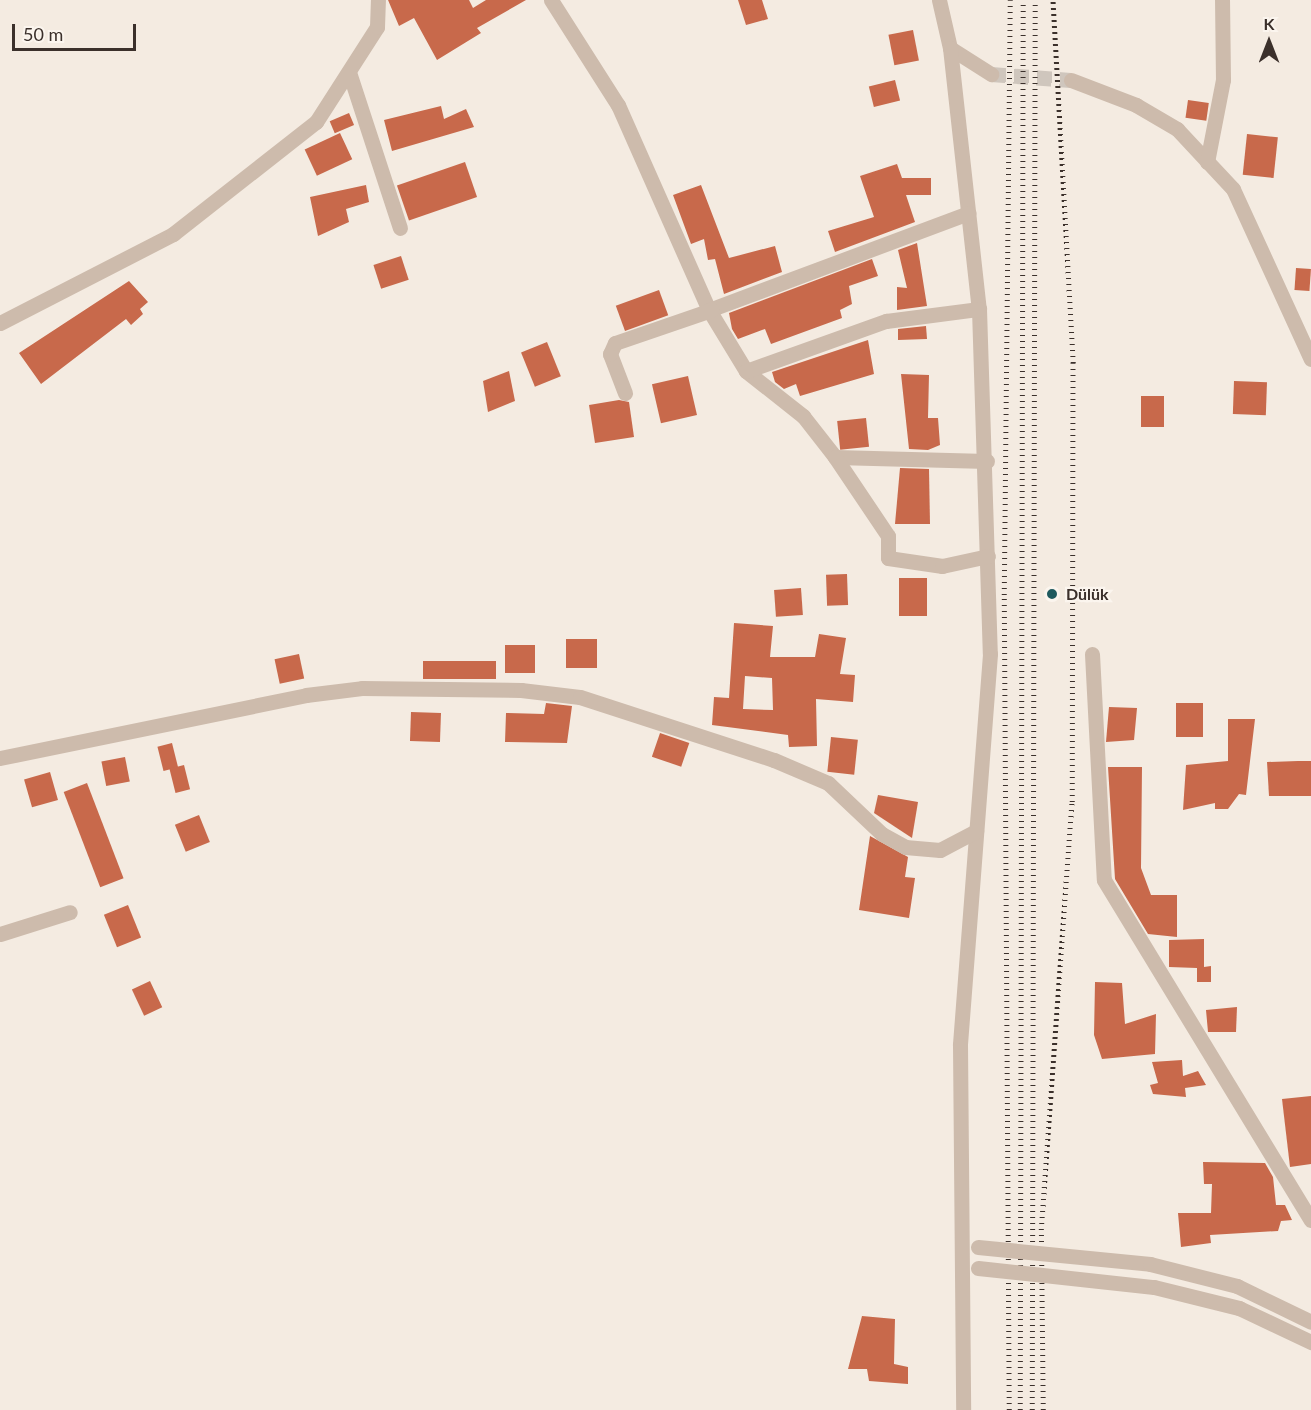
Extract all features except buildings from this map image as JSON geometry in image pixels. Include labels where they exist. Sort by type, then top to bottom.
[{"type":"street","points":[[0,323],[173,234],[316,122],[377,27],[378,0]]},
{"type":"street","points":[[551,0],[618,105],[710,310],[746,371],[803,416],[835,457],[888,536],[888,558],[942,566],[988,556]]},
{"type":"street","points":[[939,0],[950,48],[979,309],[987,461],[990,654],[960,1045],[971,1247],[963,1410]]},
{"type":"street","points":[[1207,162],[1223,80],[1222,0]]},
{"type":"street","points":[[950,48],[991,74]]},
{"type":"street","points":[[349,72],[400,228]]},
{"type":"street","points":[[1071,80],[1136,105],[1177,129],[1233,189],[1311,359]]},
{"type":"street","points":[[625,393],[610,354],[615,343],[710,310],[968,213]]},
{"type":"street","points":[[746,371],[886,321],[979,309]]},
{"type":"street","points":[[835,457],[987,461]]},
{"type":"street","points":[[1092,654],[1104,880],[1311,1220]]},
{"type":"street","points":[[0,758],[317,693],[362,688],[520,690],[580,697],[774,760],[828,783],[882,834],[905,847],[940,850],[976,831]]},
{"type":"street","points":[[0,934],[69,912]]},
{"type":"street","points":[[971,1247],[1150,1264],[1237,1286],[1311,1322]]},
{"type":"street","points":[[971,1268],[1154,1287],[1239,1308],[1311,1342]]},
{"type":"tunnel","points":[[991,74],[1071,80]]},
{"type":"railway","points":[[1009,1410],[1004,595],[1010,0]]},
{"type":"railway","points":[[1020,1410],[1023,0]]},
{"type":"railway","points":[[1032,1410],[1035,0]]},
{"type":"railway","points":[[1043,1410],[1041,1230],[1072,802],[1073,363],[1053,0]]},
{"type":"place","name":"Dülük","points":[[1052,594]]}]
